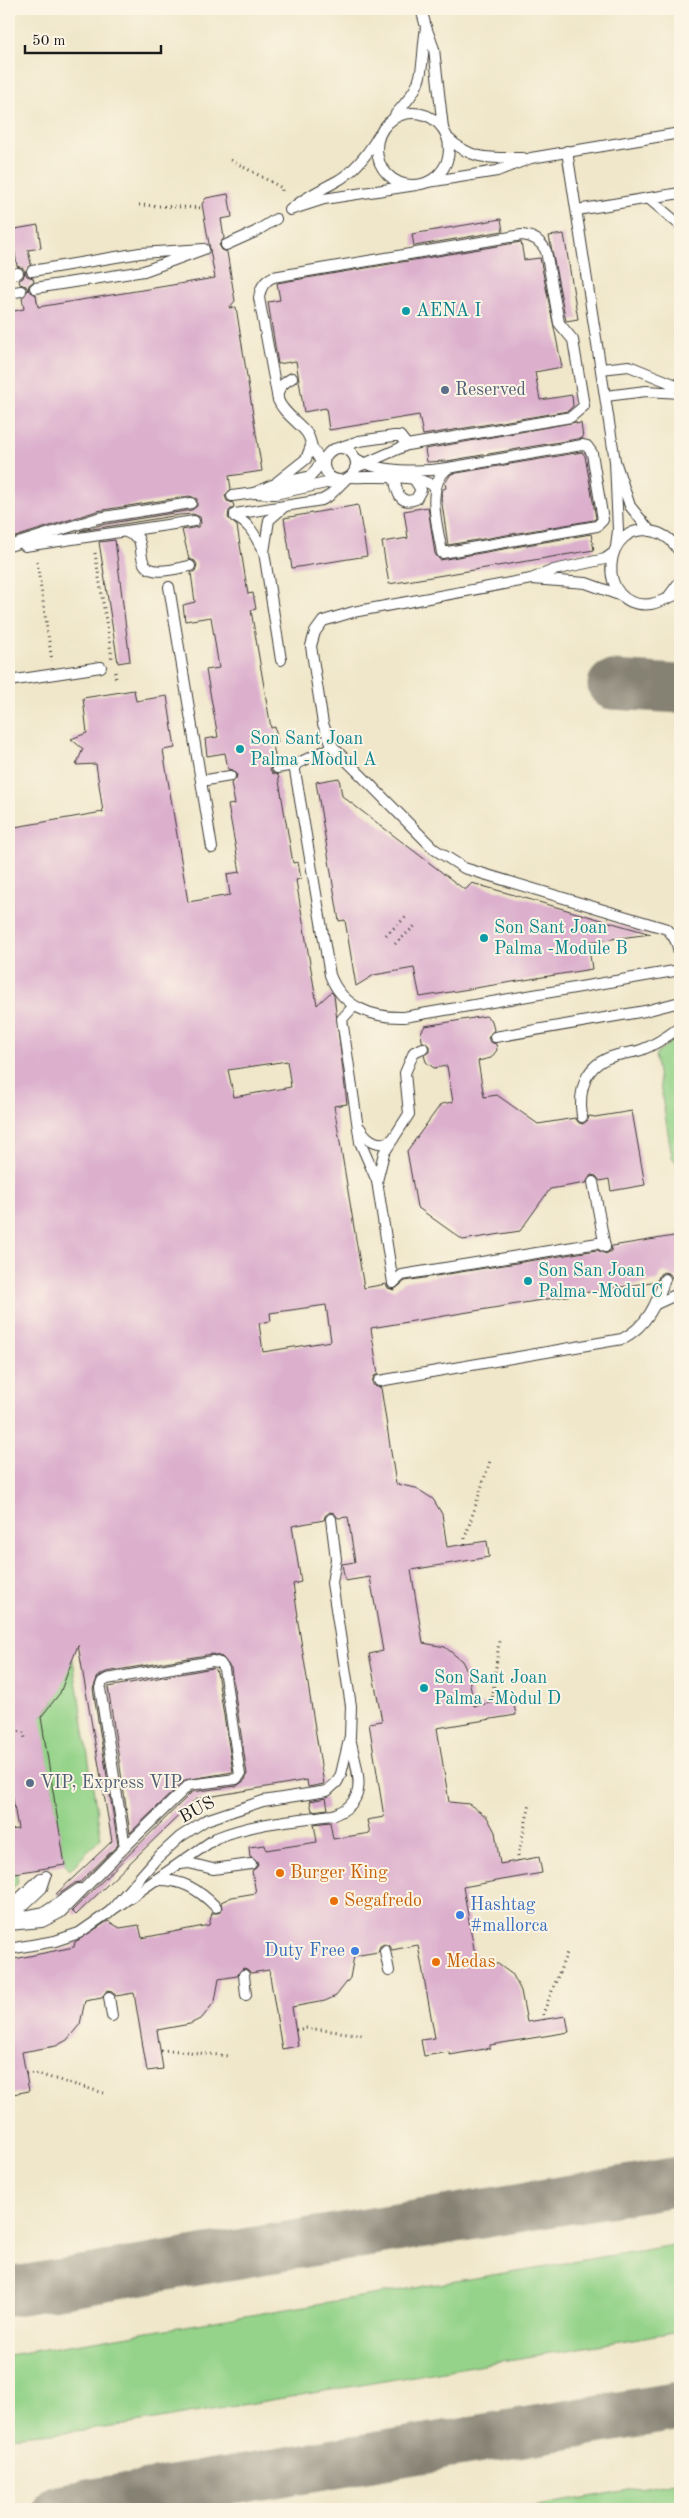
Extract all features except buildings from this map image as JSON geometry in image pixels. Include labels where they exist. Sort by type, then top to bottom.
[{"type":"lane","points":[[421,9],[434,49],[443,128]]},
{"type":"lane","points":[[226,244],[254,232],[283,214],[315,190],[346,174],[371,148],[391,119],[418,86],[423,66],[422,50],[426,26]]},
{"type":"lane","points":[[391,119],[407,113],[424,114],[435,119],[443,128],[450,148],[445,168],[428,182]]},
{"type":"lane","points":[[283,214],[324,199],[497,170],[531,158],[680,133]]},
{"type":"lane","points":[[380,134],[376,147],[378,159],[384,170],[398,182],[416,185]]},
{"type":"lane","points":[[448,138],[459,148],[480,157],[531,158]]},
{"type":"lane","points":[[567,151],[615,461],[618,530],[610,574],[619,592],[627,598]]},
{"type":"lane","points":[[576,210],[680,193]]},
{"type":"lane","points":[[648,198],[680,225]]},
{"type":"lane","points":[[232,496],[254,493],[275,494],[351,471],[407,445],[570,417],[584,406],[573,340],[559,323],[546,251],[542,243],[529,236],[522,235],[273,277],[267,280],[260,292],[259,298],[278,400],[281,407],[306,431],[310,438],[311,446],[306,459],[301,464],[272,485]]},
{"type":"lane","points":[[32,271],[140,253],[207,249],[144,271],[35,288]]},
{"type":"lane","points":[[9,293],[21,291]]},
{"type":"lane","points":[[601,369],[628,366],[671,383],[680,392]]},
{"type":"lane","points":[[278,400],[280,388],[292,378]]},
{"type":"lane","points":[[606,396],[646,391],[680,392]]},
{"type":"lane","points":[[254,493],[272,485],[311,476],[324,462],[328,452],[359,441],[400,436],[407,445]]},
{"type":"lane","points":[[311,446],[324,462],[330,477],[351,471],[372,467],[436,470],[586,446],[592,454],[603,520],[597,526],[442,553],[434,488],[430,482],[351,471]]},
{"type":"lane","points":[[281,660],[264,552],[253,530],[248,524],[235,516],[322,500],[329,496],[351,471],[348,450],[338,448]]},
{"type":"lane","points":[[615,461],[630,506],[650,531]]},
{"type":"lane","points":[[386,468],[392,472],[396,493],[406,500],[416,499],[419,496],[421,490],[414,479]]},
{"type":"lane","points":[[434,488],[441,474],[448,468]]},
{"type":"lane","points":[[9,548],[98,518],[191,503]]},
{"type":"lane","points":[[264,552],[269,520],[286,506]]},
{"type":"lane","points":[[9,548],[125,532],[194,520]]},
{"type":"lane","points":[[679,549],[669,538],[650,531],[631,534],[605,559],[554,570],[532,579],[353,612],[323,621],[315,632],[311,646],[322,724],[333,747],[434,850],[448,860],[480,873],[667,929],[673,934],[678,944],[680,958]]},
{"type":"lane","points":[[125,532],[138,538],[143,562],[149,568],[162,570],[190,566]]},
{"type":"lane","points":[[532,579],[586,583],[638,603],[650,604],[680,593]]},
{"type":"lane","points":[[662,601],[671,594],[680,581]]},
{"type":"lane","points":[[169,587],[212,848]]},
{"type":"lane","points":[[9,681],[101,667]]},
{"type":"lane","points":[[277,768],[294,765],[333,747]]},
{"type":"lane","points":[[294,765],[330,975],[334,986],[354,1006],[378,1016],[404,1017],[680,970]]},
{"type":"lane","points":[[200,781],[230,776]]},
{"type":"lane","points":[[495,1037],[645,1011],[680,1002]]},
{"type":"lane","points":[[354,1006],[342,1019],[360,1142],[377,1181],[392,1283],[402,1275],[598,1243],[605,1247],[593,1182]]},
{"type":"lane","points":[[582,1117],[580,1101],[583,1082],[598,1063],[613,1056],[650,1046],[680,1026]]},
{"type":"lane","points":[[377,1181],[381,1159],[409,1114],[405,1077],[407,1069],[414,1052],[424,1048]]},
{"type":"lane","points":[[358,1126],[370,1140],[383,1143],[394,1138]]},
{"type":"lane","points":[[379,1381],[622,1339],[643,1325],[656,1304],[665,1279]]},
{"type":"lane","points":[[656,1304],[680,1293]]},
{"type":"lane","points":[[9,1949],[67,1938],[87,1929],[216,1838],[256,1825],[333,1815],[343,1812],[357,1798],[359,1784],[350,1736],[351,1706],[332,1583],[336,1559],[331,1519]]},
{"type":"lane","points":[[9,1925],[18,1926],[51,1918],[68,1907],[90,1882],[189,1785],[236,1778],[240,1775],[224,1669],[220,1662],[213,1661],[107,1679],[102,1682],[100,1688],[125,1847]]},
{"type":"lane","name":"BUS","points":[[108,1914],[156,1859],[180,1837],[206,1820],[263,1801],[327,1791],[333,1788],[341,1774],[350,1736]]},
{"type":"lane","points":[[180,1864],[189,1863],[213,1869],[251,1864]]},
{"type":"lane","points":[[10,1915],[44,1877]]},
{"type":"lane","points":[[156,1880],[172,1880],[184,1883],[216,1907]]},
{"type":"lane","points":[[10,1915],[45,1912],[90,1882]]},
{"type":"lane","points":[[385,1951],[389,1971]]},
{"type":"lane","points":[[244,1974],[246,1995]]},
{"type":"lane","points":[[109,1997],[112,2016]]},
{"type":"path","points":[[231,160],[282,188],[282,194]]},
{"type":"path","points":[[139,205],[203,208]]},
{"type":"path","points":[[9,228],[14,232]]},
{"type":"path","points":[[95,553],[113,660]]},
{"type":"path","points":[[37,562],[52,662]]},
{"type":"path","points":[[114,670],[116,680]]},
{"type":"path","points":[[386,935],[408,915]]},
{"type":"path","points":[[394,944],[416,924]]},
{"type":"path","points":[[465,1544],[465,1538],[490,1461]]},
{"type":"path","points":[[492,1702],[499,1642]]},
{"type":"path","points":[[9,1733],[23,1731],[25,1738]]},
{"type":"path","points":[[519,1861],[518,1855],[530,1804]]},
{"type":"path","points":[[544,2020],[543,2014],[568,1950]]},
{"type":"path","points":[[296,2030],[305,2028],[365,2035]]},
{"type":"path","points":[[160,2051],[169,2050],[229,2056]]},
{"type":"path","points":[[26,2074],[34,2072],[104,2093]]},
{"type":"green space","points":[[680,1035],[680,1167],[672,1157],[655,1055]]},
{"type":"green space","points":[[72,1654],[101,1838],[70,1870],[65,1865],[40,1718],[57,1696]]},
{"type":"green space","points":[[9,1830],[18,1883],[10,1890],[9,1885]]},
{"type":"green space","points":[[680,2244],[680,2331],[106,2428],[9,2437],[9,2355]]},
{"type":"green space","points":[[680,2481],[680,2509],[520,2509]]},
{"type":"taxiway","points":[[612,685],[680,689]]},
{"type":"taxiway","points":[[9,2292],[680,2181]]},
{"type":"taxiway","points":[[58,2509],[680,2406]]},
{"type":"place","name":"AENA I","points":[[406,311]]},
{"type":"place","name":"Reserved","points":[[445,390]]},
{"type":"place","name":"Son Sant Joan Palma -Mòdul A","points":[[240,749]]},
{"type":"place","name":"Son Sant Joan Palma -Module B","points":[[484,938]]},
{"type":"place","name":"Son San Joan Palma -Mòdul C","points":[[528,1281]]},
{"type":"place","name":"Son Sant Joan Palma -Mòdul D","points":[[424,1688]]},
{"type":"place","name":"VIP, Express VIP","points":[[30,1783]]},
{"type":"place","name":"Burger King","points":[[280,1873]]},
{"type":"place","name":"Segafredo","points":[[334,1901]]},
{"type":"place","name":"Hashtag #mallorca","points":[[460,1915]]},
{"type":"place","name":"Duty Free","points":[[355,1951]]},
{"type":"place","name":"Medas","points":[[436,1962]]}]
